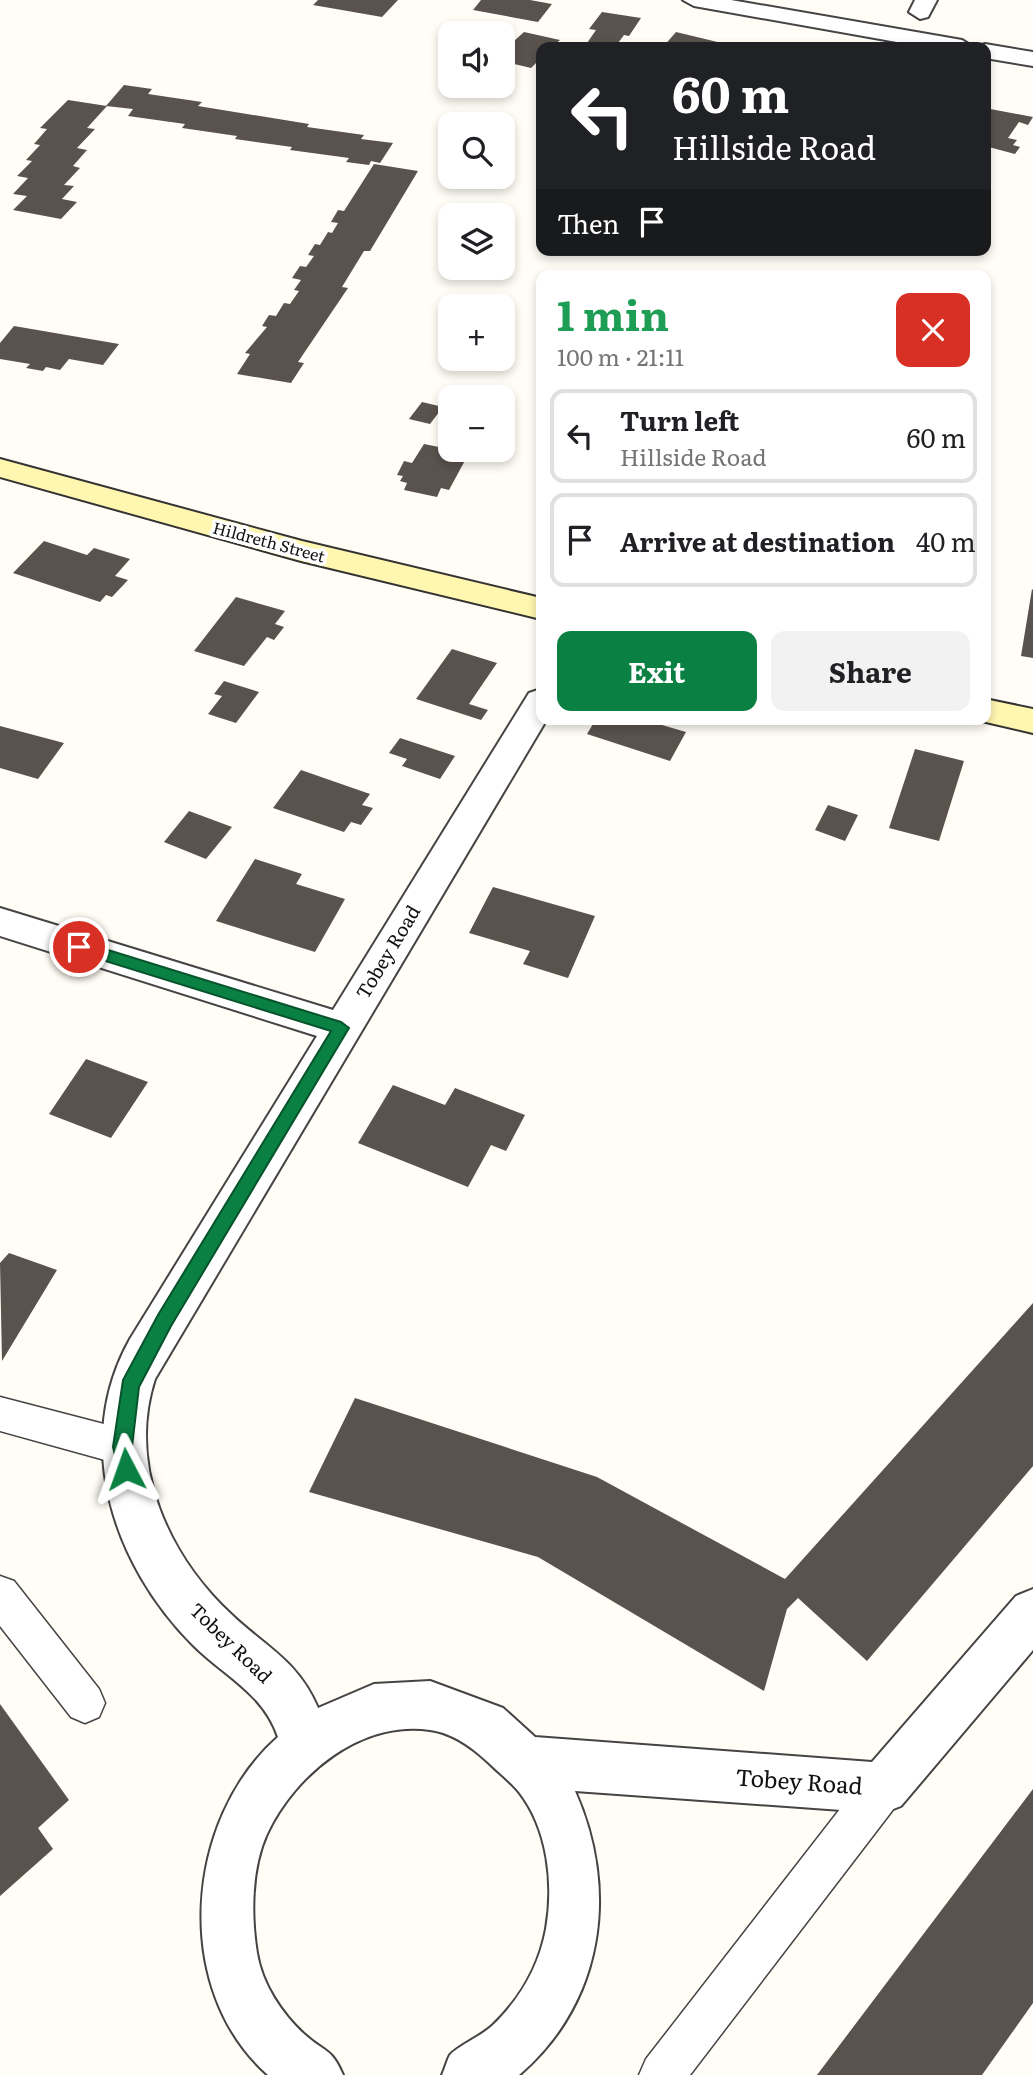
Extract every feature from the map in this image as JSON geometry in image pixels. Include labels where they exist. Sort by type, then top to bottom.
[{"type":"street","points":[[694,0],[933,42]]},
{"type":"street","points":[[991,52],[1033,59]]},
{"type":"street","name":"Hildreth Street","points":[[0,468],[301,551],[536,608]]},
{"type":"street","name":"Tobey Road","points":[[304,1742],[291,1704],[268,1676],[209,1627],[166,1576],[134,1513],[123,1447],[130,1386],[164,1321],[536,709]]},
{"type":"street","points":[[991,712],[1033,721]]},
{"type":"street","points":[[0,922],[341,1028]]},
{"type":"street","name":"Tobey Road","points":[[528,1762],[883,1788],[1033,1613]]},
{"type":"street","points":[[315,2075],[283,2052],[262,2028],[246,2000],[234,1970],[225,1905],[228,1873],[247,1812],[283,1762],[304,1742],[354,1715],[381,1708],[422,1707],[461,1715],[485,1727],[528,1762],[550,1794],[569,1841],[575,1903],[562,1967],[531,2025],[509,2049],[470,2075]]},
{"type":"lane","points":[[0,1414],[123,1447]]},
{"type":"lane","points":[[0,1595],[85,1703]]},
{"type":"lane","points":[[662,2075],[883,1788]]},
{"type":"building","points":[[318,0],[398,0],[382,17],[313,5]]},
{"type":"building","points":[[481,0],[530,0],[552,4],[538,22],[473,10]]},
{"type":"building","points":[[602,12],[641,18],[629,36],[624,35],[619,42],[588,42],[596,30],[589,29]]},
{"type":"building","points":[[524,32],[560,40],[536,42],[536,63],[531,68],[515,64],[515,40]]},
{"type":"building","points":[[676,32],[718,42],[667,42]]},
{"type":"building","points":[[124,85],[152,89],[148,94],[202,102],[198,106],[309,124],[307,127],[364,135],[361,139],[393,143],[380,163],[371,161],[369,165],[346,162],[349,158],[290,150],[292,147],[182,128],[185,124],[128,116],[133,109],[106,106]]},
{"type":"building","points":[[68,100],[107,106],[87,128],[95,129],[77,148],[87,150],[73,166],[80,168],[64,185],[74,186],[62,199],[77,202],[61,219],[13,210],[27,196],[13,194],[28,178],[17,176],[32,161],[26,160],[40,145],[34,144],[47,129],[40,128]]},
{"type":"building","points":[[991,109],[1033,117],[1028,125],[1019,122],[1008,138],[1017,140],[1013,145],[1020,147],[1015,154],[991,148]]},
{"type":"building","points":[[374,164],[418,171],[370,251],[364,251],[342,287],[348,288],[298,362],[304,363],[291,383],[237,374],[250,354],[245,353],[267,327],[262,326],[269,315],[276,316],[284,303],[290,304],[299,291],[294,290],[301,280],[292,278],[300,266],[306,267],[314,256],[308,255],[315,244],[320,245],[328,232],[332,233],[338,223],[331,222],[338,210],[344,211]]},
{"type":"building","points":[[14,326],[119,344],[103,365],[69,359],[60,370],[46,367],[43,371],[26,368],[30,364],[0,359],[0,343]]},
{"type":"building","points":[[422,402],[438,406],[438,414],[430,424],[409,419]]},
{"type":"building","points":[[424,444],[438,447],[438,462],[464,462],[449,490],[441,488],[437,497],[404,490],[407,483],[400,481],[403,476],[397,475],[404,461],[412,463]]},
{"type":"building","points":[[44,541],[87,555],[94,548],[130,559],[115,576],[128,580],[112,597],[106,595],[100,602],[13,573]]},
{"type":"building","points":[[1033,590],[1033,658],[1021,656]]},
{"type":"building","points":[[236,597],[285,611],[275,624],[284,627],[274,640],[267,637],[244,666],[194,651]]},
{"type":"building","points":[[452,649],[497,663],[469,704],[488,710],[481,720],[416,699]]},
{"type":"building","points":[[224,681],[259,692],[236,723],[208,714],[222,696],[214,694]]},
{"type":"building","points":[[592,725],[662,725],[686,732],[670,761],[587,734]]},
{"type":"building","points":[[0,726],[64,743],[38,779],[0,768]]},
{"type":"building","points":[[400,738],[455,756],[440,779],[402,766],[407,759],[389,753]]},
{"type":"building","points":[[915,749],[964,761],[939,841],[889,828]]},
{"type":"building","points":[[301,770],[370,794],[362,805],[373,808],[361,825],[351,822],[344,832],[273,808]]},
{"type":"building","points":[[828,805],[858,815],[845,841],[815,830]]},
{"type":"building","points":[[189,811],[232,827],[206,859],[164,842]]},
{"type":"building","points":[[255,859],[302,874],[296,884],[345,899],[315,952],[216,921]]},
{"type":"building","points":[[493,887],[595,916],[568,978],[523,964],[530,951],[469,933]]},
{"type":"building","points":[[86,1059],[148,1082],[111,1138],[49,1114]]},
{"type":"building","points":[[393,1085],[445,1105],[455,1088],[525,1115],[506,1151],[491,1145],[468,1187],[358,1143]]},
{"type":"building","points":[[9,1253],[57,1270],[2,1361],[0,1263]]},
{"type":"building","points":[[1033,1303],[1033,1466],[867,1661],[798,1598],[787,1609],[764,1691],[538,1557],[309,1492],[355,1398],[597,1477],[785,1579]]},
{"type":"building","points":[[0,1704],[69,1800],[38,1828],[53,1849],[0,1896]]},
{"type":"building","points":[[1033,1789],[1033,2003],[982,2075],[817,2075]]},
{"type":"route","points":[[79,947],[341,1028],[164,1321],[130,1386],[123,1447],[126,1469]]}]
